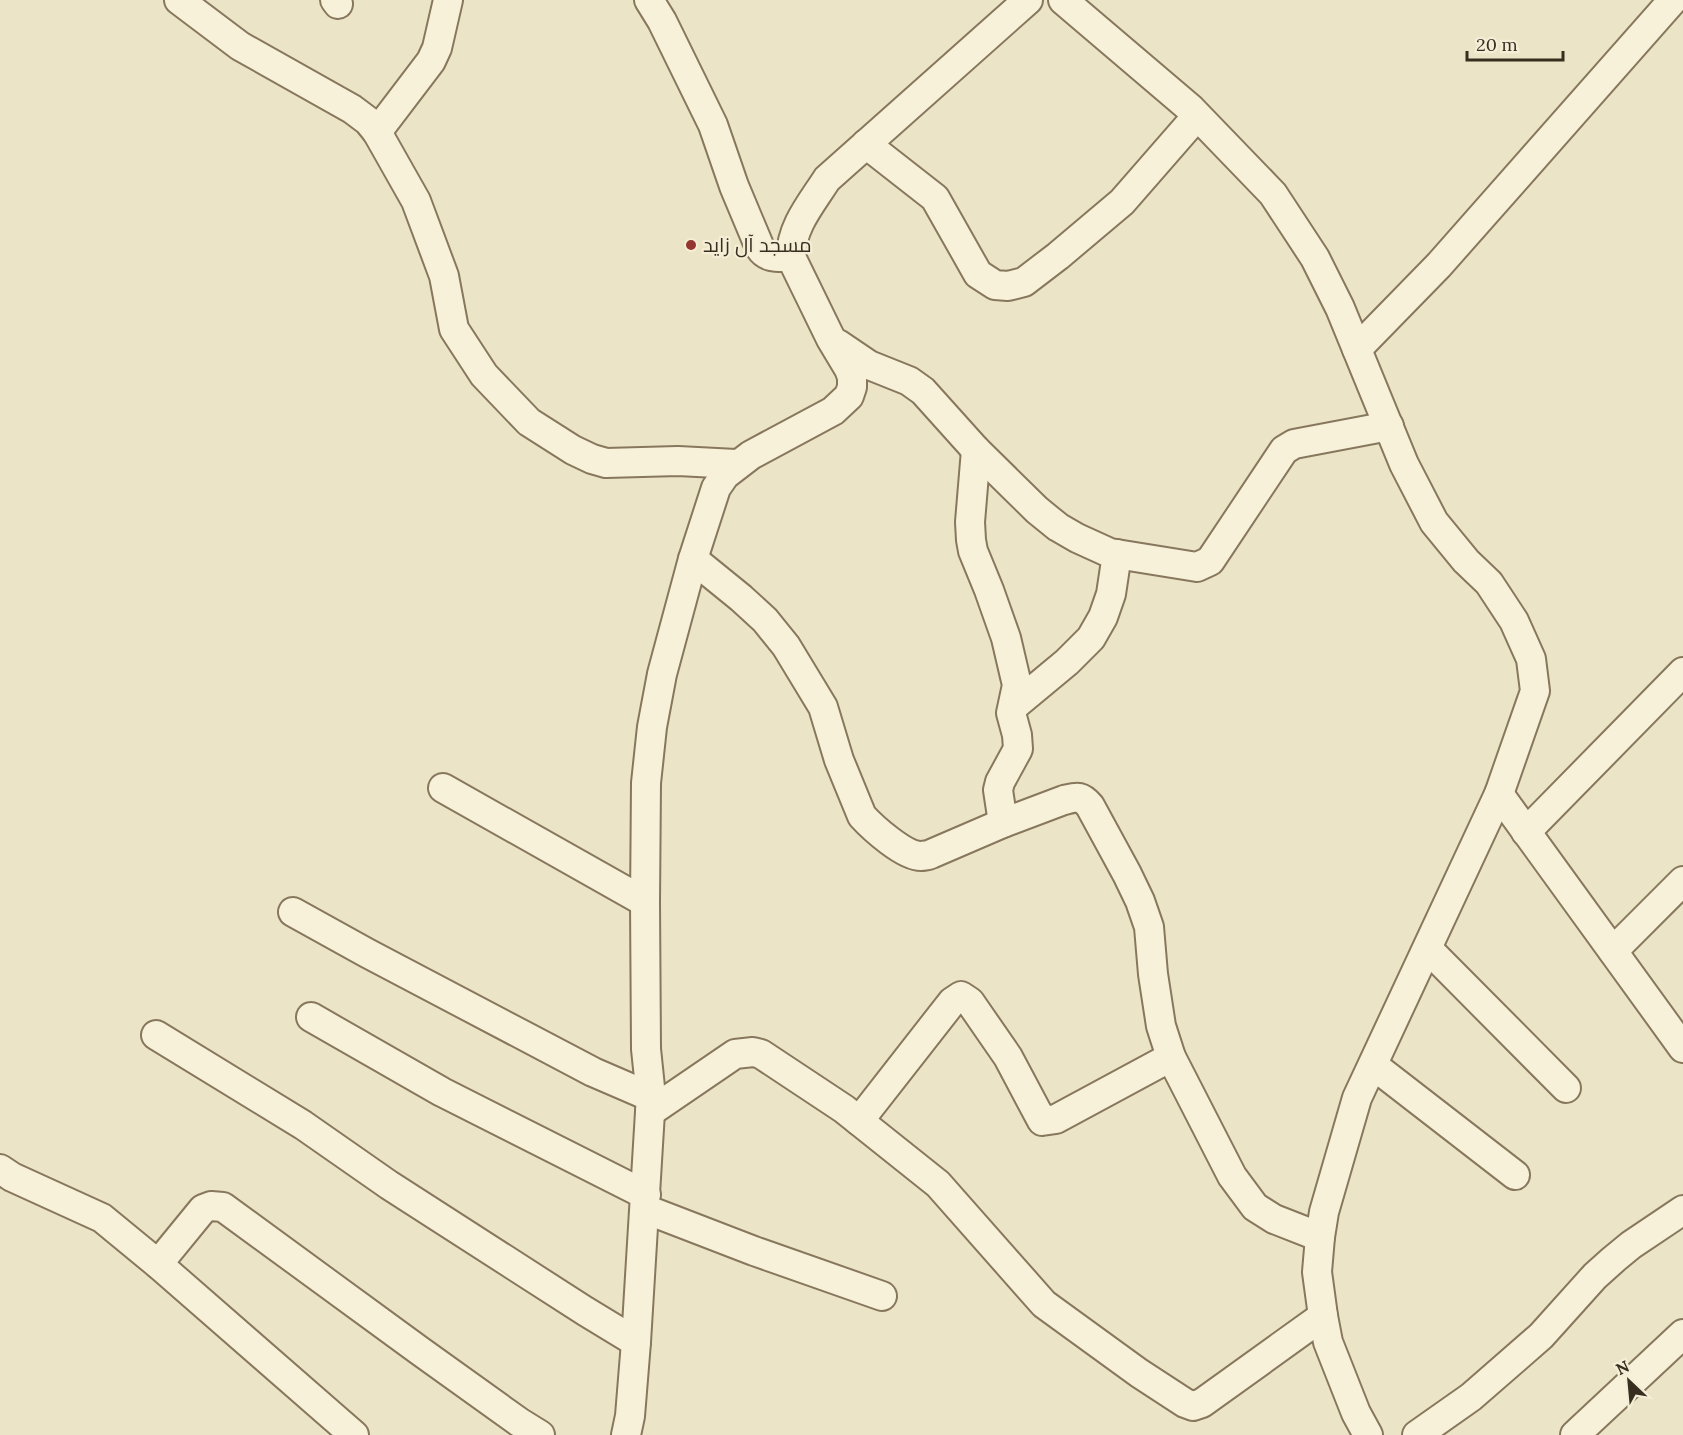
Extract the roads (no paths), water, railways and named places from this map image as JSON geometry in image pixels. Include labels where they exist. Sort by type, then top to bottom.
[{"type":"street","points":[[179,0],[240,46],[352,109],[368,121],[377,132],[416,201],[444,276],[454,329],[484,375],[529,422],[573,450],[606,463],[678,461],[736,464]]},
{"type":"street","points":[[377,132],[431,61],[437,48],[447,0]]},
{"type":"street","points":[[626,1435],[630,1416],[636,1342],[651,1105],[646,1049],[646,783],[652,727],[662,674],[693,559],[716,488],[725,475],[736,464],[751,455],[833,411],[849,396],[852,387],[849,369],[831,339],[791,257],[791,244],[802,216],[827,179],[1028,0]]},
{"type":"street","points":[[1063,0],[1197,116],[1273,194],[1315,258],[1340,308],[1404,464],[1434,522],[1488,584],[1514,621],[1531,659],[1535,691],[1499,794],[1357,1098],[1324,1212],[1317,1272],[1328,1342],[1356,1413],[1368,1435]]},
{"type":"street","points":[[1357,349],[1439,266],[1673,0]]},
{"type":"street","points":[[660,4],[713,125],[734,186],[760,248],[763,253],[773,257],[791,257]]},
{"type":"street","points":[[866,144],[935,198],[978,274],[995,285],[1008,286],[1024,282],[1122,202],[1197,116]]},
{"type":"street","points":[[831,339],[869,365],[909,381],[923,391],[976,450],[1037,510],[1058,527],[1110,553],[1197,567],[1210,561],[1284,450],[1294,444],[1389,426]]},
{"type":"street","points":[[976,450],[970,522],[971,540],[973,551],[1006,638],[1017,685],[1011,713],[1018,749],[998,790],[1003,823]]},
{"type":"street","points":[[1014,706],[1067,662],[1091,638],[1103,617],[1111,594],[1118,554]]},
{"type":"street","points":[[693,559],[765,620],[786,646],[824,707],[839,760],[862,816],[900,848],[913,855],[922,856],[1074,797],[1084,800],[1090,806],[1127,874],[1149,927],[1161,1026],[1171,1057],[1233,1176],[1255,1207],[1274,1219],[1320,1237]]},
{"type":"street","points":[[1526,832],[1683,672]]},
{"type":"street","points":[[443,788],[645,902]]},
{"type":"street","points":[[1499,794],[1613,951],[1679,1032]]},
{"type":"street","points":[[1613,951],[1683,881]]},
{"type":"street","points":[[294,912],[651,1105]]},
{"type":"street","points":[[1428,949],[1566,1088]]},
{"type":"street","points":[[859,1121],[952,1002],[962,996],[970,1002],[1008,1057],[1042,1121],[1056,1119],[1171,1057]]},
{"type":"street","points":[[311,1017],[442,1092],[645,1202],[754,1251],[882,1296]]},
{"type":"street","points":[[156,1035],[303,1125],[389,1185],[636,1342]]},
{"type":"street","points":[[651,1105],[735,1054],[753,1052],[761,1054],[844,1109],[938,1184],[1044,1304],[1139,1373],[1193,1406],[1202,1403],[1323,1316]]},
{"type":"street","points":[[1373,1065],[1515,1174]]},
{"type":"street","points":[[0,1169],[102,1218],[354,1435]]},
{"type":"street","points":[[158,1264],[203,1209],[211,1206],[223,1207],[438,1364],[540,1435]]},
{"type":"street","points":[[1417,1435],[1471,1397],[1541,1336],[1595,1276],[1614,1259],[1683,1210]]},
{"type":"street","points":[[1575,1435],[1683,1334]]},
{"type":"place","name":"مسجد آل زايد","points":[[691,245]]}]
